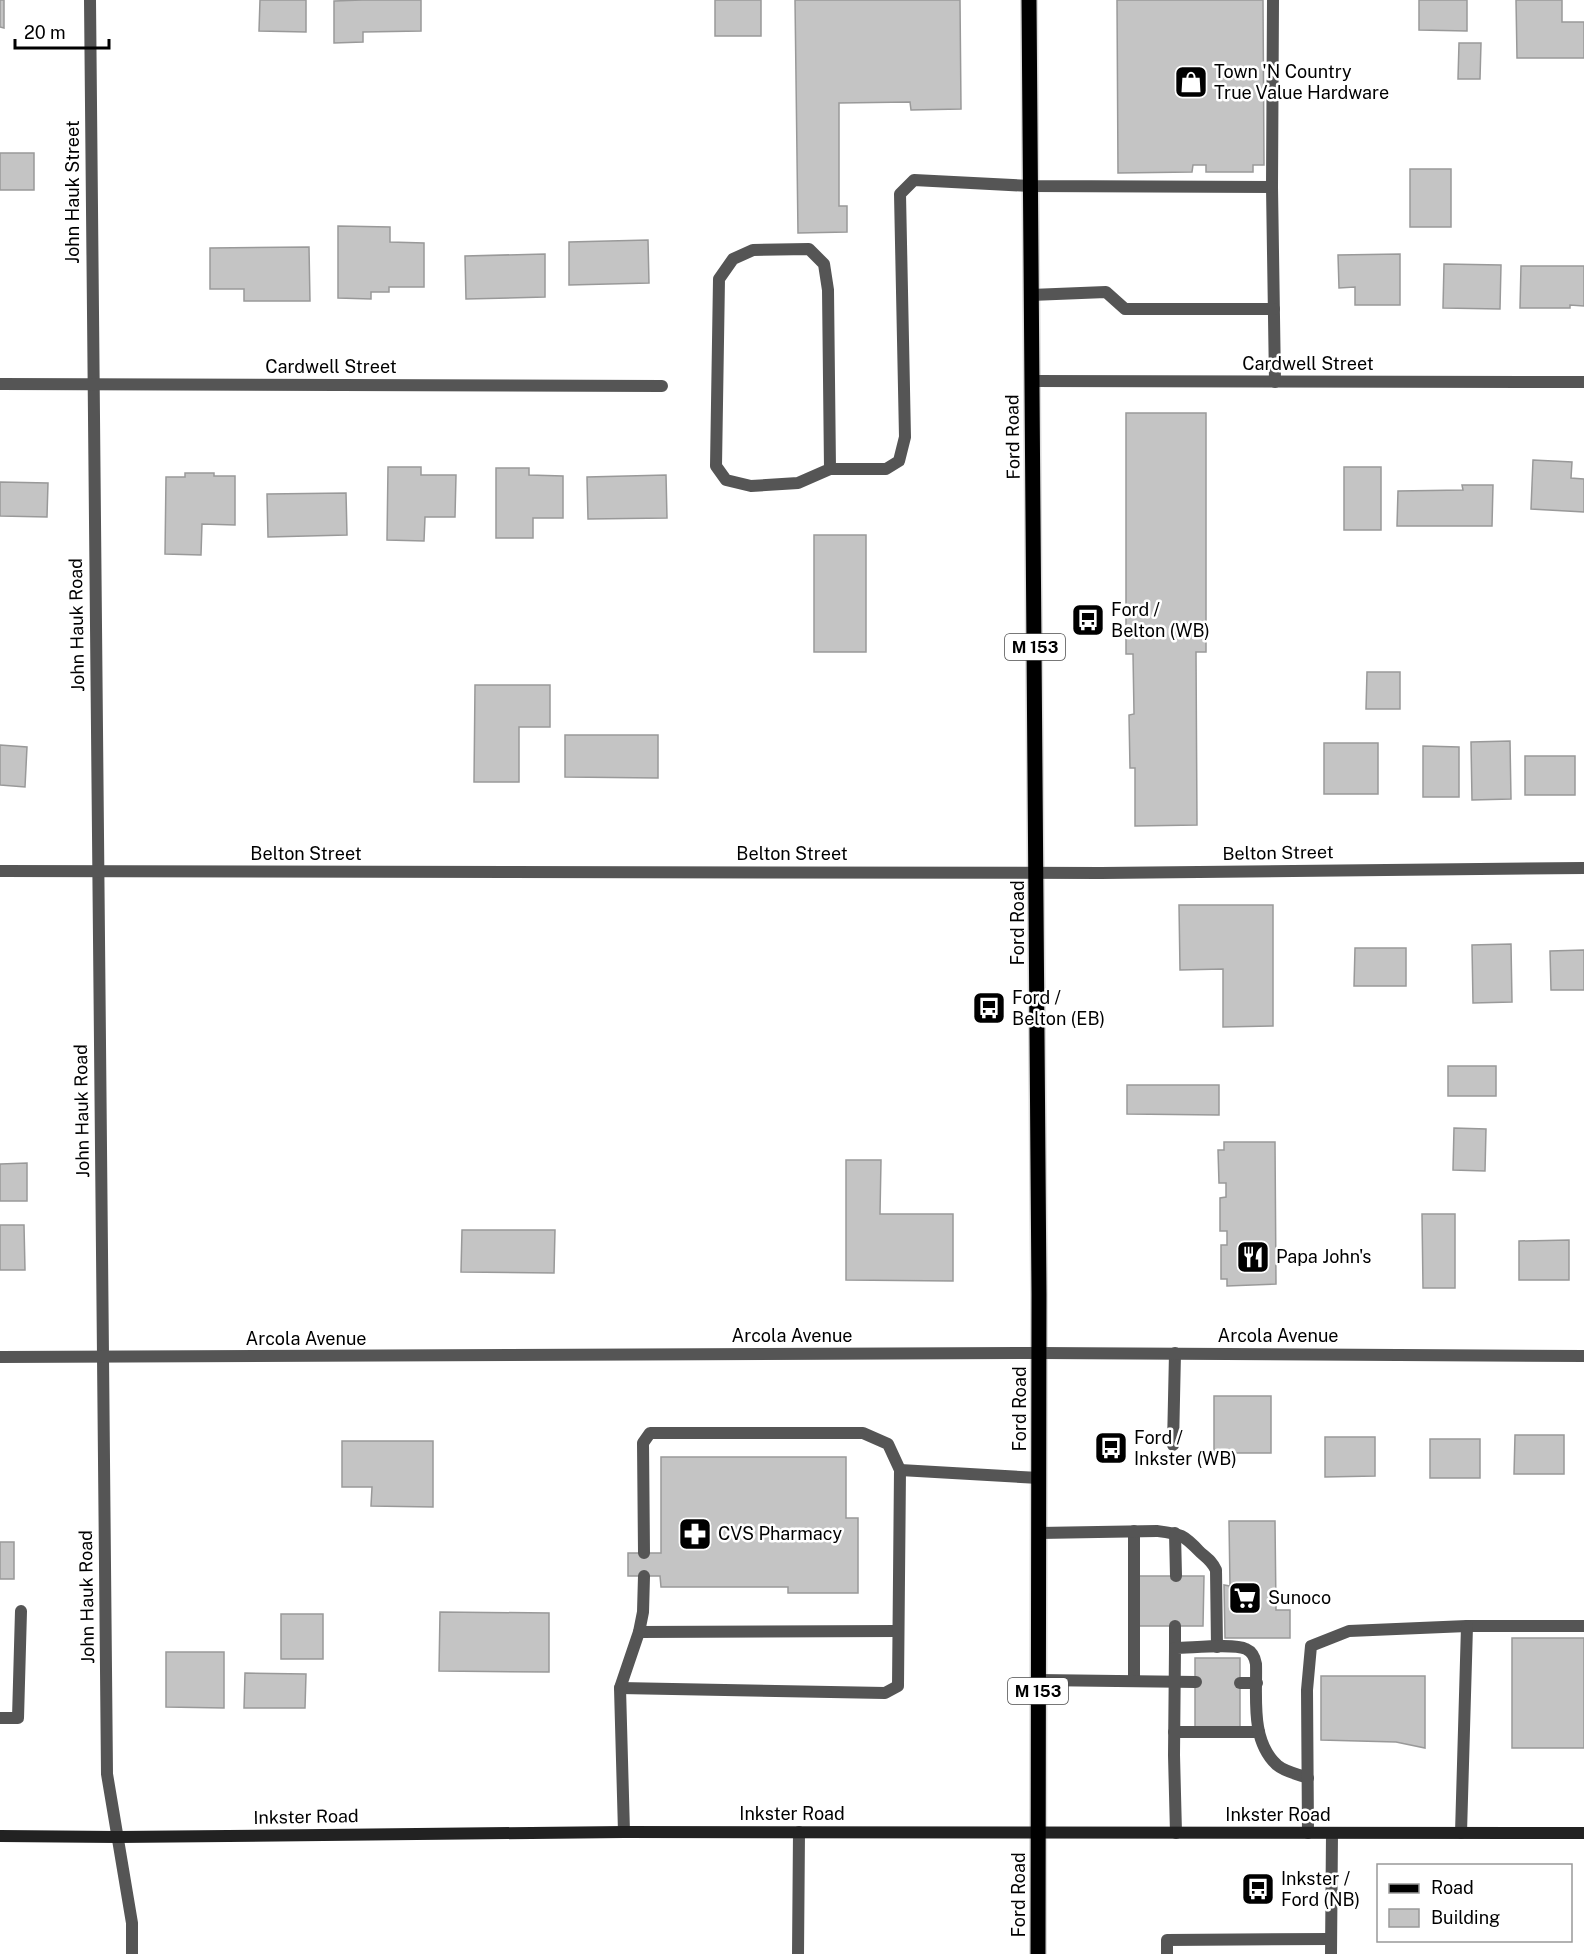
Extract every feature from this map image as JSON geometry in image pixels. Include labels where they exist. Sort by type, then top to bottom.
[{"type":"main road","name":"Ford Road","points":[[1029,0],[1037,872],[1038,1954]]},
{"type":"main road","name":"Inkster Road","points":[[0,1836],[624,1832],[1584,1833]]},
{"type":"street","name":"John Hauk Street","points":[[90,0],[92,384]]},
{"type":"street","points":[[1273,0],[1272,187],[1275,382]]},
{"type":"street","points":[[831,469],[828,290],[824,264],[809,249],[753,250],[733,259],[719,279],[716,466],[726,480],[751,486],[798,483],[831,469],[886,469],[899,461],[905,437],[900,194],[914,180],[1030,186],[1272,187]]},
{"type":"street","points":[[1031,295],[1106,292],[1125,309],[1274,309]]},
{"type":"street","name":"Cardwell Street","points":[[1032,381],[1584,382]]},
{"type":"street","name":"Cardwell Street","points":[[0,384],[662,386]]},
{"type":"street","name":"John Hauk Road","points":[[92,384],[107,1774],[132,1923],[132,1954]]},
{"type":"street","name":"Belton Street","points":[[0,871],[1037,872],[1584,868]]},
{"type":"street","name":"Arcola Avenue","points":[[0,1357],[1039,1353],[1584,1356]]},
{"type":"street","points":[[1173,1445],[1175,1353]]},
{"type":"street","points":[[620,1688],[885,1693],[898,1686],[900,1470],[888,1444],[863,1433],[650,1433],[643,1443],[644,1553]]},
{"type":"street","points":[[900,1470],[1039,1478]]},
{"type":"street","points":[[1134,1531],[1134,1681]]},
{"type":"street","points":[[1039,1533],[1156,1531],[1175,1533],[1187,1538],[1212,1561],[1216,1570],[1217,1647]]},
{"type":"street","points":[[1175,1533],[1176,1576]]},
{"type":"street","points":[[624,1832],[620,1688],[639,1632],[643,1612],[644,1576]]},
{"type":"street","points":[[0,1718],[18,1718],[21,1611]]},
{"type":"street","points":[[1175,1626],[1176,1833]]},
{"type":"street","points":[[1461,1833],[1467,1626]]},
{"type":"street","points":[[1308,1833],[1307,1690],[1311,1646],[1349,1631],[1467,1626],[1584,1626]]},
{"type":"street","points":[[639,1632],[898,1631]]},
{"type":"street","points":[[1175,1648],[1247,1649],[1254,1656],[1257,1720],[1259,1732],[1269,1755],[1278,1766],[1308,1778]]},
{"type":"street","points":[[1038,1680],[1196,1682]]},
{"type":"street","points":[[1240,1683],[1257,1683]]},
{"type":"street","points":[[1174,1732],[1259,1732]]},
{"type":"street","points":[[798,1954],[799,1832]]},
{"type":"street","points":[[1331,1954],[1332,1833]]},
{"type":"street","points":[[1167,1954],[1167,1940],[1331,1939]]},
{"type":"building","points":[[0,0],[4,0],[4,28],[0,27]]},
{"type":"building","points":[[260,0],[306,0],[306,32],[259,31]]},
{"type":"building","points":[[421,0],[421,31],[363,32],[363,42],[334,43],[334,1]]},
{"type":"building","points":[[715,0],[761,0],[761,36],[715,36]]},
{"type":"building","points":[[795,0],[960,0],[961,109],[911,110],[910,102],[839,103],[839,206],[847,206],[847,232],[798,233]]},
{"type":"building","name":"Town 'N Country True Value Hardware","points":[[1117,0],[1263,0],[1264,165],[1253,165],[1253,172],[1206,172],[1206,165],[1193,165],[1192,172],[1118,173]]},
{"type":"building","points":[[1419,0],[1467,0],[1467,31],[1419,30]]},
{"type":"building","points":[[1516,0],[1562,0],[1562,22],[1584,22],[1584,58],[1517,58]]},
{"type":"building","points":[[1459,43],[1481,43],[1480,79],[1458,79]]},
{"type":"building","points":[[0,153],[34,153],[34,190],[0,190]]},
{"type":"building","points":[[1410,169],[1451,169],[1451,227],[1410,227]]},
{"type":"building","points":[[338,226],[390,227],[390,242],[424,243],[424,287],[389,287],[389,292],[371,292],[371,299],[338,298]]},
{"type":"building","points":[[648,240],[649,283],[569,285],[569,242]]},
{"type":"building","points":[[309,247],[310,301],[244,301],[244,289],[210,289],[210,248]]},
{"type":"building","points":[[545,254],[545,297],[466,299],[465,256]]},
{"type":"building","points":[[1400,254],[1400,305],[1355,305],[1355,287],[1339,288],[1338,255]]},
{"type":"building","points":[[1444,264],[1501,265],[1500,309],[1443,308]]},
{"type":"building","points":[[1521,266],[1584,266],[1584,306],[1520,308]]},
{"type":"building","points":[[1126,413],[1206,413],[1206,652],[1196,652],[1197,825],[1135,826],[1135,768],[1130,768],[1129,715],[1134,714],[1133,654],[1126,654]]},
{"type":"building","points":[[1533,460],[1572,462],[1571,478],[1584,479],[1584,512],[1531,509]]},
{"type":"building","points":[[388,467],[421,467],[421,475],[456,475],[455,517],[425,517],[424,541],[387,540]]},
{"type":"building","points":[[1344,467],[1381,467],[1381,530],[1344,530]]},
{"type":"building","points":[[496,468],[529,468],[529,475],[563,476],[563,518],[533,518],[533,538],[496,538]]},
{"type":"building","points":[[185,473],[235,476],[235,525],[202,524],[201,555],[165,554],[166,477],[185,477]]},
{"type":"building","points":[[666,475],[667,518],[588,519],[587,477]]},
{"type":"building","points":[[0,482],[48,483],[47,517],[0,516]]},
{"type":"building","points":[[1462,485],[1493,485],[1492,526],[1397,526],[1398,491],[1463,490]]},
{"type":"building","points":[[346,493],[347,535],[268,537],[267,494]]},
{"type":"building","points":[[814,535],[866,535],[866,652],[814,652]]},
{"type":"building","points":[[1367,672],[1400,672],[1400,709],[1366,709]]},
{"type":"building","points":[[475,685],[550,685],[550,727],[519,727],[519,782],[474,782]]},
{"type":"building","points":[[565,735],[658,735],[658,778],[565,777]]},
{"type":"building","points":[[1510,741],[1511,799],[1472,800],[1471,742]]},
{"type":"building","points":[[1324,743],[1378,743],[1378,794],[1324,794]]},
{"type":"building","points":[[0,745],[27,747],[25,787],[0,785]]},
{"type":"building","points":[[1423,746],[1459,747],[1459,797],[1423,797]]},
{"type":"building","points":[[1525,756],[1575,756],[1575,795],[1525,795]]},
{"type":"building","points":[[1179,905],[1273,905],[1273,1026],[1223,1027],[1223,969],[1180,970]]},
{"type":"building","points":[[1511,944],[1512,1002],[1473,1003],[1472,945]]},
{"type":"building","points":[[1355,948],[1406,948],[1406,986],[1354,986]]},
{"type":"building","points":[[1584,950],[1584,990],[1551,990],[1550,951]]},
{"type":"building","points":[[1448,1066],[1496,1066],[1496,1096],[1448,1096]]},
{"type":"building","points":[[1127,1085],[1219,1085],[1219,1115],[1127,1114]]},
{"type":"building","points":[[1454,1128],[1486,1129],[1485,1171],[1453,1170]]},
{"type":"building","points":[[1224,1142],[1275,1142],[1276,1284],[1227,1286],[1227,1279],[1221,1279],[1221,1245],[1227,1245],[1227,1231],[1220,1231],[1220,1198],[1226,1197],[1226,1183],[1219,1183],[1218,1150],[1224,1150]]},
{"type":"building","points":[[846,1160],[881,1160],[880,1214],[953,1214],[953,1281],[846,1280]]},
{"type":"building","points":[[27,1163],[27,1201],[0,1201],[0,1164]]},
{"type":"building","points":[[1422,1214],[1455,1214],[1455,1288],[1423,1288]]},
{"type":"building","points":[[0,1225],[24,1225],[25,1270],[0,1270]]},
{"type":"building","points":[[462,1230],[555,1230],[554,1273],[461,1272]]},
{"type":"building","points":[[1569,1240],[1569,1280],[1519,1280],[1519,1241]]},
{"type":"building","points":[[1214,1396],[1271,1396],[1271,1453],[1214,1453]]},
{"type":"building","points":[[1515,1435],[1564,1435],[1564,1474],[1514,1474]]},
{"type":"building","points":[[1325,1437],[1375,1437],[1375,1476],[1325,1477]]},
{"type":"building","points":[[1430,1439],[1480,1439],[1480,1478],[1430,1478]]},
{"type":"building","points":[[342,1441],[433,1441],[433,1507],[371,1506],[372,1487],[342,1487]]},
{"type":"building","name":"CVS Pharmacy","points":[[661,1457],[846,1457],[846,1518],[858,1518],[858,1593],[788,1593],[788,1587],[661,1587],[660,1576],[628,1576],[628,1553],[661,1553]]},
{"type":"building","points":[[1229,1521],[1275,1521],[1276,1610],[1290,1610],[1290,1638],[1225,1638],[1224,1585],[1230,1586]]},
{"type":"building","points":[[0,1542],[14,1542],[14,1579],[0,1579]]},
{"type":"building","points":[[1139,1576],[1204,1576],[1203,1626],[1138,1626]]},
{"type":"building","points":[[440,1612],[549,1613],[549,1672],[439,1671]]},
{"type":"building","points":[[281,1614],[323,1614],[323,1659],[281,1659]]},
{"type":"building","points":[[1512,1638],[1584,1638],[1584,1748],[1512,1748]]},
{"type":"building","points":[[166,1652],[224,1652],[224,1708],[166,1707]]},
{"type":"building","points":[[1195,1658],[1240,1658],[1240,1728],[1195,1728]]},
{"type":"building","points":[[245,1673],[306,1674],[305,1708],[244,1708]]},
{"type":"building","points":[[1321,1676],[1425,1676],[1425,1748],[1396,1742],[1321,1740]]},
{"type":"place","name":"Town 'N Country True Value Hardware","points":[[1191,82]]},
{"type":"place","name":"Ford / Belton (WB)","points":[[1088,620]]},
{"type":"place","name":"Ford / Belton (EB)","points":[[989,1008]]},
{"type":"place","name":"Papa John's","points":[[1253,1257]]},
{"type":"place","name":"Ford / Inkster (WB)","points":[[1111,1448]]},
{"type":"place","name":"CVS Pharmacy","points":[[695,1534]]},
{"type":"place","name":"Sunoco","points":[[1245,1598]]},
{"type":"place","name":"Inkster / Ford (NB)","points":[[1258,1889]]}]
